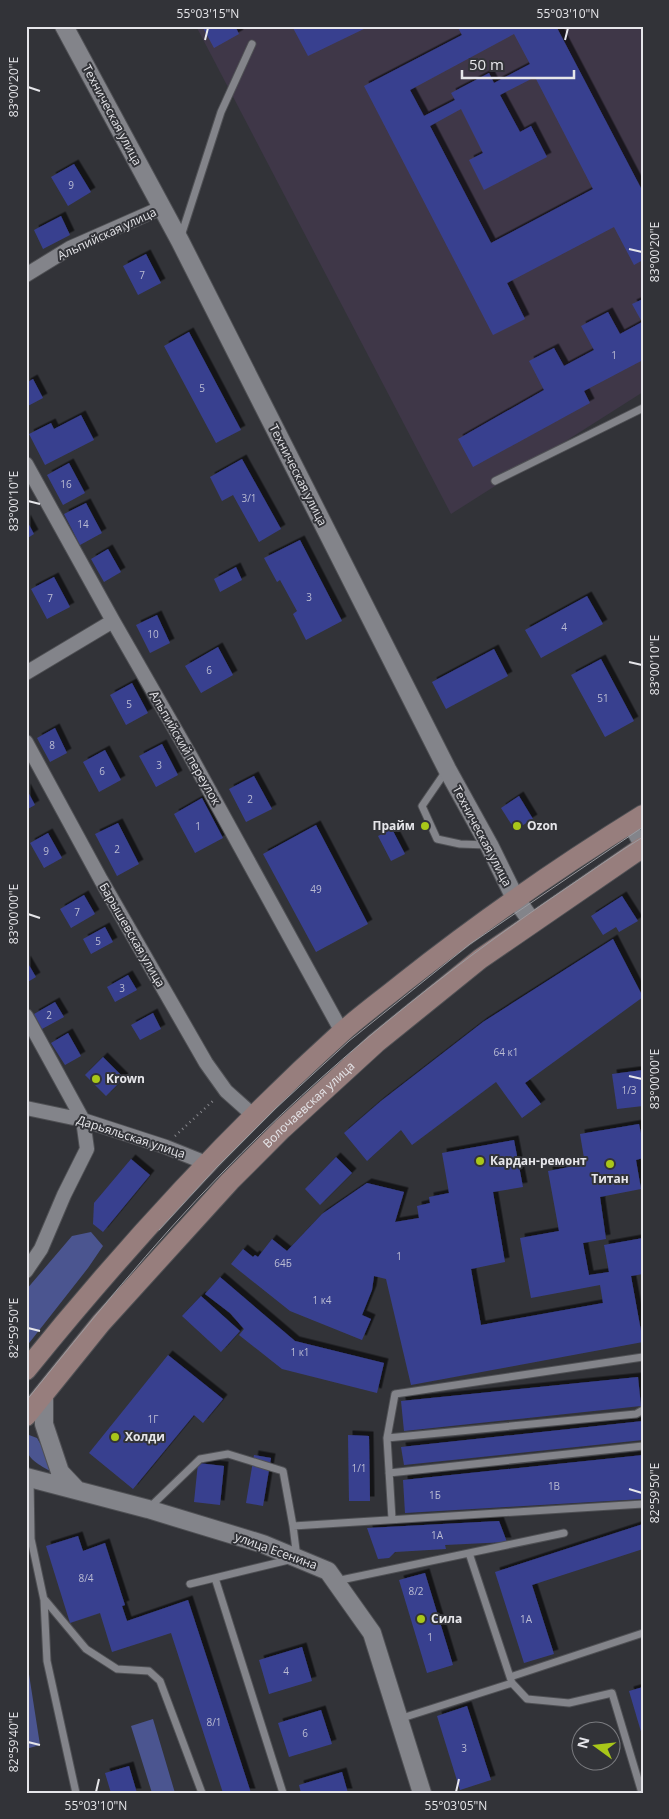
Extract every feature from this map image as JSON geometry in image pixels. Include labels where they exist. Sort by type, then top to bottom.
[{"type":"main road","points":[[26,1370],[83,1300],[150,1223],[206,1163],[342,1032],[461,937],[515,898],[636,819]]},
{"type":"main road","name":"Волочаевская улица","points":[[26,1416],[101,1323],[230,1181],[282,1129],[376,1043],[480,960],[643,849]]},
{"type":"street","name":"Техническая улица","points":[[64,26],[180,241],[447,769],[489,845],[515,898],[532,923]]},
{"type":"street","name":"Альпийская улица","points":[[26,275],[70,248],[161,208]]},
{"type":"street","name":"Альпийский переулок","points":[[26,464],[191,756],[342,1032]]},
{"type":"street","points":[[26,673],[113,621]]},
{"type":"street","name":"Барышевская улица","points":[[26,742],[101,880],[206,1063],[226,1091],[254,1116]]},
{"type":"street","points":[[636,819],[643,849]]},
{"type":"street","points":[[26,1016],[83,1120],[87,1149],[64,1195],[42,1249],[26,1271]]},
{"type":"street","name":"Дарьяльская улица","points":[[26,1108],[83,1120],[166,1147],[206,1163]]},
{"type":"street","points":[[44,1394],[44,1424],[60,1472],[76,1490]]},
{"type":"street","name":"улица Есенина","points":[[28,1477],[263,1544],[328,1570],[372,1633],[422,1793]]},
{"type":"lane","points":[[180,241],[222,112],[252,44]]},
{"type":"lane","points":[[495,481],[643,408]]},
{"type":"lane","points":[[447,769],[422,806],[437,839],[460,844],[489,845]]},
{"type":"lane","points":[[392,1519],[387,1438],[395,1394],[643,1357]]},
{"type":"lane","points":[[387,1438],[636,1414],[643,1410]]},
{"type":"lane","points":[[389,1473],[643,1446]]},
{"type":"lane","points":[[148,1510],[200,1459],[228,1454],[282,1471],[297,1558],[190,1584]]},
{"type":"lane","points":[[28,1477],[31,1539],[44,1600],[47,1661],[76,1793]]},
{"type":"lane","points":[[293,1526],[643,1504]]},
{"type":"lane","points":[[336,1581],[564,1532]]},
{"type":"lane","points":[[469,1553],[511,1680],[527,1699],[569,1703],[612,1693],[642,1793]]},
{"type":"lane","points":[[215,1578],[283,1793]]},
{"type":"lane","points":[[44,1600],[86,1649],[117,1669],[149,1672],[160,1681],[202,1793]]},
{"type":"lane","points":[[399,1719],[643,1633]]},
{"type":"path","points":[[166,1147],[178,1132],[226,1091]]},
{"type":"shaded area","points":[[196,26],[643,26],[643,392],[451,514]]},
{"type":"shaded area","points":[[91,1232],[103,1246],[26,1347],[26,1290],[72,1236]]},
{"type":"shaded area","points":[[29,1435],[37,1438],[48,1457],[52,1472],[31,1458],[26,1448]]},
{"type":"shaded area","points":[[26,1655],[40,1745],[26,1749]]},
{"type":"shaded area","points":[[153,1719],[175,1793],[152,1793],[131,1726]]},
{"type":"building","points":[[202,26],[235,26],[239,34],[214,48]]},
{"type":"building","points":[[292,26],[370,26],[308,56]]},
{"type":"building","points":[[457,26],[556,26],[643,192],[643,260],[634,265],[614,227],[507,283],[525,319],[493,335],[364,86],[462,35]],"holes":[[[514,34],[530,64],[494,83],[489,73],[451,93],[455,100],[424,116],[410,90]],[[535,77],[593,189],[491,243],[430,126],[461,109],[483,153],[469,160],[484,190],[547,157],[531,126],[520,132],[500,95]]]},
{"type":"building","points":[[74,164],[91,192],[68,206],[51,177]]},
{"type":"building","points":[[61,216],[70,235],[43,249],[34,230]]},
{"type":"building","points":[[146,254],[161,283],[138,295],[123,266]]},
{"type":"building","points":[[643,299],[643,360],[584,391],[590,403],[473,467],[458,439],[544,390],[529,361],[554,348],[564,366],[594,350],[581,326],[608,312],[620,334],[642,322],[632,304]]},
{"type":"building","points":[[189,332],[241,430],[216,443],[164,346]]},
{"type":"building","points":[[33,379],[43,398],[26,407],[26,383]]},
{"type":"building","points":[[81,415],[94,440],[45,465],[29,434],[51,423],[54,429]]},
{"type":"building","points":[[242,459],[281,529],[259,542],[233,495],[222,501],[210,477]]},
{"type":"building","points":[[69,463],[85,493],[63,505],[47,475]]},
{"type":"building","points":[[86,503],[102,533],[80,545],[64,514]]},
{"type":"building","points":[[26,519],[34,534],[26,539]]},
{"type":"building","points":[[300,540],[342,621],[306,640],[293,614],[297,611],[280,580],[277,582],[264,558]]},
{"type":"building","points":[[108,549],[121,572],[104,582],[91,559]]},
{"type":"building","points":[[236,567],[242,580],[220,592],[214,579]]},
{"type":"building","points":[[54,577],[70,607],[47,619],[31,589]]},
{"type":"building","points":[[587,596],[603,624],[541,658],[525,630]]},
{"type":"building","points":[[157,615],[170,643],[150,653],[136,625]]},
{"type":"building","points":[[218,647],[233,675],[201,693],[185,666]]},
{"type":"building","points":[[494,649],[508,676],[446,709],[432,682]]},
{"type":"building","points":[[601,659],[634,721],[605,737],[571,675]]},
{"type":"building","points":[[132,683],[148,713],[126,725],[110,695]]},
{"type":"building","points":[[55,728],[67,753],[50,762],[37,738]]},
{"type":"building","points":[[162,744],[178,775],[156,787],[139,756]]},
{"type":"building","points":[[105,750],[121,780],[99,792],[83,762]]},
{"type":"building","points":[[254,776],[272,809],[246,822],[229,789]]},
{"type":"building","points":[[26,788],[35,805],[26,810]]},
{"type":"building","points":[[519,796],[533,819],[515,830],[501,808]]},
{"type":"building","points":[[202,798],[223,838],[195,853],[174,814]]},
{"type":"building","points":[[118,823],[139,864],[117,876],[95,834]]},
{"type":"building","points":[[316,825],[368,924],[316,952],[263,854]]},
{"type":"building","points":[[392,829],[405,854],[391,861],[378,836]]},
{"type":"building","points":[[48,833],[62,858],[44,868],[30,843]]},
{"type":"building","points":[[84,895],[95,914],[71,928],[60,909]]},
{"type":"building","points":[[622,896],[638,921],[619,932],[616,927],[603,935],[591,916]]},
{"type":"building","points":[[105,927],[113,942],[91,954],[83,939]]},
{"type":"building","points":[[613,939],[643,997],[525,1083],[541,1104],[522,1118],[496,1082],[412,1145],[401,1130],[367,1161],[344,1133],[381,1101],[483,1022]]},
{"type":"building","points":[[26,960],[36,977],[26,983]]},
{"type":"building","points":[[128,975],[137,990],[115,1002],[107,987]]},
{"type":"building","points":[[55,1002],[64,1017],[42,1029],[34,1014]]},
{"type":"building","points":[[153,1013],[161,1029],[140,1040],[131,1025]]},
{"type":"building","points":[[68,1033],[81,1056],[65,1065],[51,1043]]},
{"type":"building","points":[[103,1057],[124,1078],[106,1096],[85,1075]]},
{"type":"building","points":[[643,1070],[643,1106],[617,1109],[612,1074]]},
{"type":"building","points":[[639,1124],[643,1143],[643,1158],[636,1160],[641,1189],[600,1197],[606,1239],[583,1243],[589,1275],[609,1272],[604,1245],[643,1238],[643,1274],[631,1276],[643,1342],[411,1385],[386,1279],[374,1276],[372,1290],[362,1315],[371,1319],[362,1340],[290,1311],[231,1264],[243,1249],[253,1257],[255,1255],[258,1257],[272,1239],[287,1251],[322,1214],[367,1183],[404,1192],[395,1222],[419,1218],[417,1206],[430,1203],[429,1197],[449,1193],[442,1153],[514,1140],[523,1187],[493,1192],[505,1262],[471,1269],[481,1325],[603,1303],[600,1285],[531,1298],[520,1238],[559,1231],[548,1171],[585,1164],[580,1134]]},
{"type":"building","points":[[336,1157],[352,1173],[320,1205],[305,1189]]},
{"type":"building","points":[[131,1159],[150,1175],[103,1232],[93,1224],[94,1203]]},
{"type":"building","points":[[220,1277],[295,1341],[384,1363],[377,1393],[282,1369],[239,1335],[244,1329],[230,1313],[205,1294]]},
{"type":"building","points":[[201,1296],[240,1331],[221,1352],[182,1316]]},
{"type":"building","points":[[168,1355],[223,1399],[203,1423],[194,1415],[133,1489],[89,1453]]},
{"type":"building","points":[[638,1377],[641,1406],[404,1431],[401,1401]]},
{"type":"building","points":[[643,1421],[643,1440],[404,1465],[401,1447]]},
{"type":"building","points":[[348,1435],[369,1436],[370,1501],[349,1501]]},
{"type":"building","points":[[254,1455],[271,1458],[263,1506],[246,1503]]},
{"type":"building","points":[[643,1455],[643,1499],[405,1513],[403,1480]]},
{"type":"building","points":[[198,1463],[224,1466],[220,1505],[194,1502]]},
{"type":"building","points":[[499,1521],[507,1542],[445,1545],[446,1549],[395,1552],[389,1558],[378,1559],[367,1528]]},
{"type":"building","points":[[643,1524],[643,1549],[532,1585],[554,1654],[524,1663],[495,1572]]},
{"type":"building","points":[[78,1536],[83,1551],[105,1543],[125,1605],[122,1606],[127,1621],[188,1600],[251,1793],[223,1793],[171,1633],[112,1652],[100,1613],[70,1623],[46,1546]]},
{"type":"building","points":[[425,1573],[453,1665],[427,1673],[399,1580]]},
{"type":"building","points":[[302,1647],[312,1681],[269,1694],[259,1660]]},
{"type":"building","points":[[643,1687],[643,1735],[642,1735],[629,1691]]},
{"type":"building","points":[[467,1706],[491,1780],[460,1790],[437,1716]]},
{"type":"building","points":[[321,1710],[332,1744],[289,1757],[278,1723]]},
{"type":"building","points":[[129,1766],[137,1793],[111,1793],[105,1773]]},
{"type":"building","points":[[342,1772],[348,1793],[301,1793],[299,1785]]},
{"type":"tram line","points":[[159,1230],[217,1167],[276,1108],[349,1041],[470,944],[643,827]]},
{"type":"tram line","points":[[26,1401],[146,1256],[196,1200],[301,1096],[385,1023],[472,955],[562,891],[643,837]]},
{"type":"place","name":"Прайм","points":[[425,826]]},
{"type":"place","name":"Ozon","points":[[517,826]]},
{"type":"place","name":"Krown","points":[[96,1079]]},
{"type":"place","name":"Кардан-ремонт","points":[[480,1161]]},
{"type":"place","name":"Титан","points":[[610,1164]]},
{"type":"place","name":"Холди","points":[[115,1437]]},
{"type":"place","name":"Сила","points":[[421,1619]]}]
